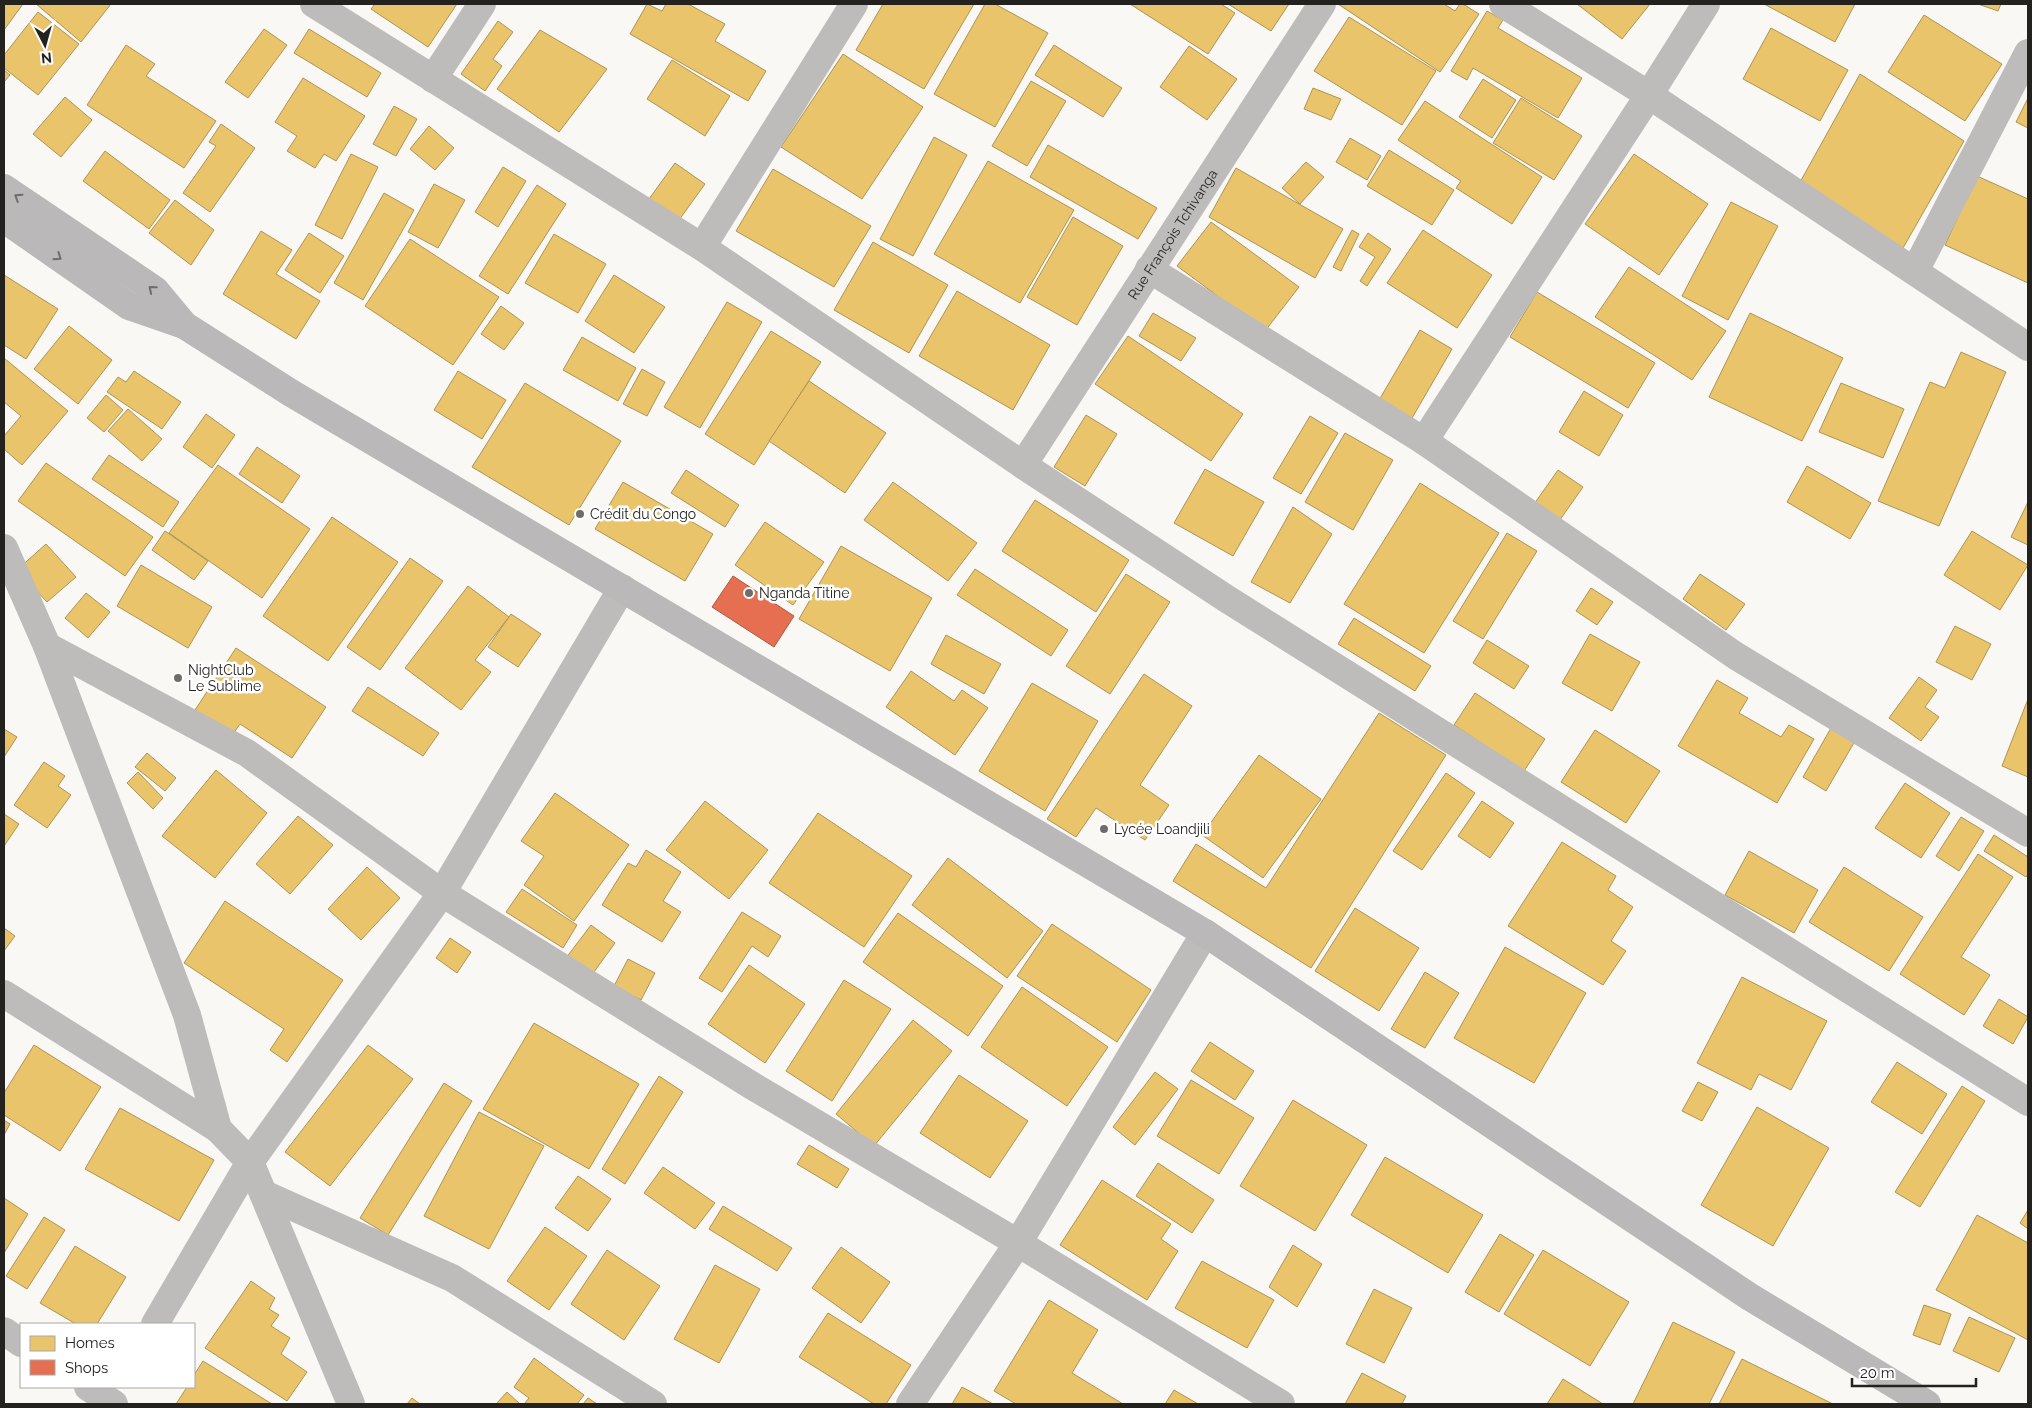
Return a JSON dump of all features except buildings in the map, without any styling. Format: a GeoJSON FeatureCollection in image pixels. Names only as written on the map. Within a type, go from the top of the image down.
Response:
{"type":"FeatureCollection","features":[{"type":"Feature","properties":{"kind":"highway"},"geometry":{"type":"LineString","coordinates":[[4,188],[155,290],[184,325]]}},
{"type":"Feature","properties":{"kind":"highway"},"geometry":{"type":"LineString","coordinates":[[4,219],[129,306],[184,325],[291,393],[1205,933],[1750,1297],[1927,1404]]}},
{"type":"Feature","properties":{"kind":"street"},"geometry":{"type":"LineString","coordinates":[[314,4],[702,247],[1023,465],[1235,605],[2028,1102]]}},
{"type":"Feature","properties":{"kind":"street"},"geometry":{"type":"LineString","coordinates":[[433,79],[482,4]]}},
{"type":"Feature","properties":{"kind":"street"},"geometry":{"type":"LineString","coordinates":[[702,247],[854,4]]}},
{"type":"Feature","properties":{"kind":"street","name":"Rue François Tchivanga"},"geometry":{"type":"LineString","coordinates":[[1023,465],[1322,4]]}},
{"type":"Feature","properties":{"kind":"street"},"geometry":{"type":"LineString","coordinates":[[1503,4],[1650,94],[2028,347]]}},
{"type":"Feature","properties":{"kind":"street"},"geometry":{"type":"LineString","coordinates":[[1424,441],[1650,94],[1706,4]]}},
{"type":"Feature","properties":{"kind":"street"},"geometry":{"type":"LineString","coordinates":[[1915,271],[2028,53]]}},
{"type":"Feature","properties":{"kind":"street"},"geometry":{"type":"LineString","coordinates":[[1149,269],[1424,441],[1736,656],[2028,833]]}},
{"type":"Feature","properties":{"kind":"street"},"geometry":{"type":"LineString","coordinates":[[4,548],[48,646],[187,1015],[218,1129]]}},
{"type":"Feature","properties":{"kind":"street"},"geometry":{"type":"LineString","coordinates":[[155,1323],[250,1162],[442,893],[622,588]]}},
{"type":"Feature","properties":{"kind":"street"},"geometry":{"type":"LineString","coordinates":[[48,646],[247,753],[442,893],[751,1085],[1018,1243],[1282,1404]]}},
{"type":"Feature","properties":{"kind":"street"},"geometry":{"type":"LineString","coordinates":[[910,1404],[1018,1243],[1205,933]]}},
{"type":"Feature","properties":{"kind":"street"},"geometry":{"type":"LineString","coordinates":[[4,994],[218,1129],[250,1162],[351,1404]]}},
{"type":"Feature","properties":{"kind":"street"},"geometry":{"type":"LineString","coordinates":[[264,1194],[452,1278],[654,1404]]}},
{"type":"Feature","properties":{"kind":"street"},"geometry":{"type":"LineString","coordinates":[[4,1331],[20,1342]]}},
{"type":"Feature","properties":{"kind":"place","name":"Crédit du Congo"},"geometry":{"type":"Point","coordinates":[580,514]}},
{"type":"Feature","properties":{"kind":"place","name":"Nganda Titine"},"geometry":{"type":"Point","coordinates":[749,593]}},
{"type":"Feature","properties":{"kind":"place","name":"NightClub Le Sublime"},"geometry":{"type":"Point","coordinates":[178,678]}},
{"type":"Feature","properties":{"kind":"place","name":"Lycée Loandjili"},"geometry":{"type":"Point","coordinates":[1104,829]}}]}
